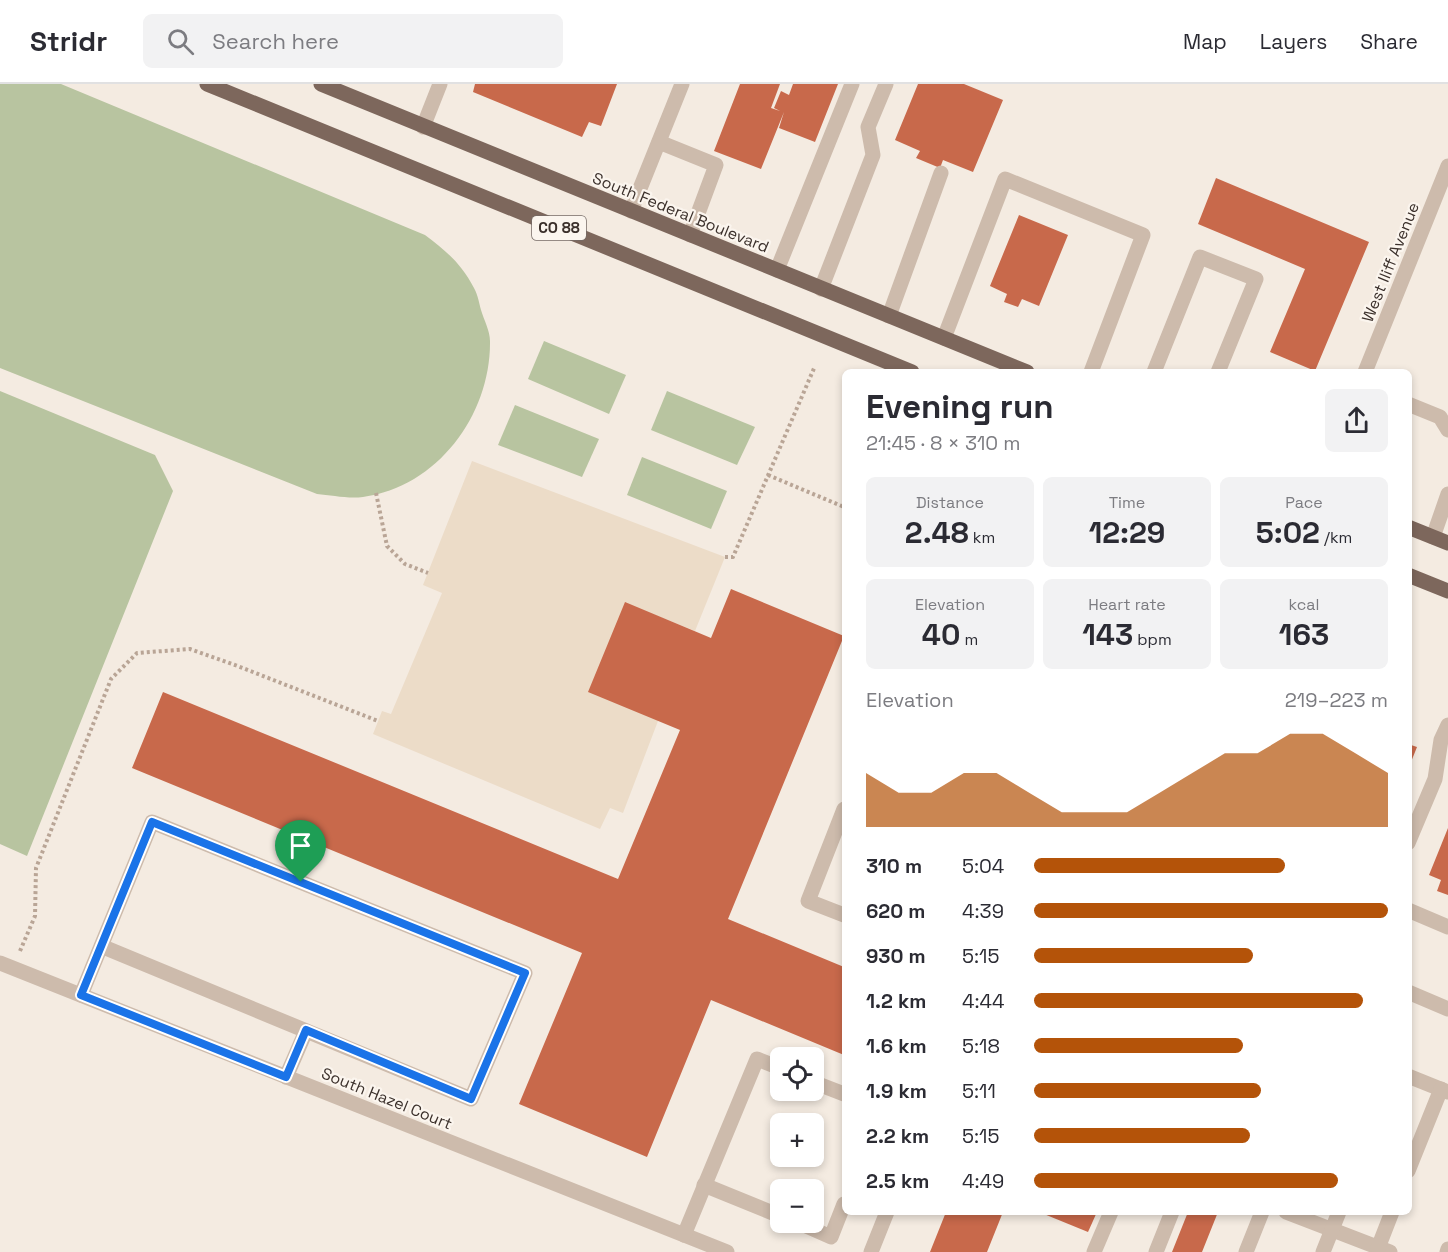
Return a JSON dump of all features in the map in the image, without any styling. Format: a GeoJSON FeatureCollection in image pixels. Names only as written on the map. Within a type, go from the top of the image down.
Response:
{"type":"FeatureCollection","features":[{"type":"Feature","properties":{"kind":"main road","name":"CO 88"},"geometry":{"type":"LineString","coordinates":[[207,84],[905,369]]}},
{"type":"Feature","properties":{"kind":"main road","name":"South Federal Boulevard"},"geometry":{"type":"LineString","coordinates":[[321,84],[1020,369]]}},
{"type":"Feature","properties":{"kind":"main road"},"geometry":{"type":"LineString","coordinates":[[1412,529],[1448,543]]}},
{"type":"Feature","properties":{"kind":"main road"},"geometry":{"type":"LineString","coordinates":[[1412,577],[1448,591]]}},
{"type":"Feature","properties":{"kind":"street"},"geometry":{"type":"LineString","coordinates":[[423,127],[440,84]]}},
{"type":"Feature","properties":{"kind":"street"},"geometry":{"type":"LineString","coordinates":[[631,211],[682,84]]}},
{"type":"Feature","properties":{"kind":"street"},"geometry":{"type":"LineString","coordinates":[[777,270],[852,84]]}},
{"type":"Feature","properties":{"kind":"street"},"geometry":{"type":"LineString","coordinates":[[821,289],[873,155],[868,127],[886,84]]}},
{"type":"Feature","properties":{"kind":"street"},"geometry":{"type":"LineString","coordinates":[[659,142],[716,165],[690,235]]}},
{"type":"Feature","properties":{"kind":"street","name":"West Iliff Avenue"},"geometry":{"type":"LineString","coordinates":[[1366,369],[1448,166]]}},
{"type":"Feature","properties":{"kind":"street"},"geometry":{"type":"LineString","coordinates":[[888,316],[941,173]]}},
{"type":"Feature","properties":{"kind":"street"},"geometry":{"type":"LineString","coordinates":[[944,338],[1005,179],[1143,235],[1092,369]]}},
{"type":"Feature","properties":{"kind":"street"},"geometry":{"type":"LineString","coordinates":[[1155,369],[1200,257],[1256,279],[1219,369]]}},
{"type":"Feature","properties":{"kind":"street"},"geometry":{"type":"LineString","coordinates":[[1412,406],[1440,417],[1448,430]]}},
{"type":"Feature","properties":{"kind":"street"},"geometry":{"type":"LineString","coordinates":[[1433,537],[1448,494]]}},
{"type":"Feature","properties":{"kind":"street"},"geometry":{"type":"LineString","coordinates":[[1412,834],[1435,779],[1442,740],[1448,724]]}},
{"type":"Feature","properties":{"kind":"street"},"geometry":{"type":"LineString","coordinates":[[842,814],[808,901],[842,914]]}},
{"type":"Feature","properties":{"kind":"street"},"geometry":{"type":"LineString","coordinates":[[81,995],[101,946],[152,822],[525,973],[471,1099],[101,946]]}},
{"type":"Feature","properties":{"kind":"street"},"geometry":{"type":"LineString","coordinates":[[1412,912],[1448,927]]}},
{"type":"Feature","properties":{"kind":"street","name":"South Hazel Court"},"geometry":{"type":"LineString","coordinates":[[6,965],[728,1252]]}},
{"type":"Feature","properties":{"kind":"street"},"geometry":{"type":"LineString","coordinates":[[1412,994],[1448,1009]]}},
{"type":"Feature","properties":{"kind":"street"},"geometry":{"type":"LineString","coordinates":[[286,1077],[306,1030]]}},
{"type":"Feature","properties":{"kind":"street"},"geometry":{"type":"LineString","coordinates":[[684,1235],[757,1059],[770,1064]]}},
{"type":"Feature","properties":{"kind":"street"},"geometry":{"type":"LineString","coordinates":[[1412,1078],[1445,1091],[1412,1162]]}},
{"type":"Feature","properties":{"kind":"street"},"geometry":{"type":"LineString","coordinates":[[824,1086],[842,1093]]}},
{"type":"Feature","properties":{"kind":"street"},"geometry":{"type":"LineString","coordinates":[[704,1185],[770,1212]]}},
{"type":"Feature","properties":{"kind":"street"},"geometry":{"type":"LineString","coordinates":[[822,1233],[831,1237],[842,1209]]}},
{"type":"Feature","properties":{"kind":"street"},"geometry":{"type":"LineString","coordinates":[[871,1252],[886,1215]]}},
{"type":"Feature","properties":{"kind":"street"},"geometry":{"type":"LineString","coordinates":[[1094,1252],[1110,1215]]}},
{"type":"Feature","properties":{"kind":"street"},"geometry":{"type":"LineString","coordinates":[[1156,1252],[1171,1215]]}},
{"type":"Feature","properties":{"kind":"street"},"geometry":{"type":"LineString","coordinates":[[1246,1252],[1261,1215]]}},
{"type":"Feature","properties":{"kind":"street"},"geometry":{"type":"LineString","coordinates":[[1294,1215],[1384,1250],[1391,1215]]}},
{"type":"Feature","properties":{"kind":"street"},"geometry":{"type":"LineString","coordinates":[[1323,1252],[1338,1215]]}},
{"type":"Feature","properties":{"kind":"path"},"geometry":{"type":"LineString","coordinates":[[725,557],[733,557],[815,366]]}},
{"type":"Feature","properties":{"kind":"path"},"geometry":{"type":"LineString","coordinates":[[768,475],[842,506]]}},
{"type":"Feature","properties":{"kind":"path"},"geometry":{"type":"LineString","coordinates":[[376,494],[387,546],[405,564],[428,573]]}},
{"type":"Feature","properties":{"kind":"path"},"geometry":{"type":"LineString","coordinates":[[6,965],[35,916],[36,868],[106,690],[111,679],[137,653],[190,649],[378,721]]}},
{"type":"Feature","properties":{"kind":"green space"},"geometry":{"type":"Polygon","coordinates":[[[0,84],[61,84],[425,235],[433,241],[452,258],[469,279],[476,293],[490,337],[488,368],[481,395],[470,420],[455,443],[415,479],[390,490],[363,497],[317,494],[0,368],[0,84]]]}},
{"type":"Feature","properties":{"kind":"green space"},"geometry":{"type":"Polygon","coordinates":[[[544,341],[626,375],[609,414],[528,379],[544,341]]]}},
{"type":"Feature","properties":{"kind":"green space"},"geometry":{"type":"Polygon","coordinates":[[[0,391],[155,455],[173,491],[27,856],[0,844],[0,391]]]}},
{"type":"Feature","properties":{"kind":"green space"},"geometry":{"type":"Polygon","coordinates":[[[667,391],[755,427],[737,465],[651,430],[667,391]]]}},
{"type":"Feature","properties":{"kind":"green space"},"geometry":{"type":"Polygon","coordinates":[[[515,405],[599,439],[582,477],[498,445],[515,405]]]}},
{"type":"Feature","properties":{"kind":"green space"},"geometry":{"type":"Polygon","coordinates":[[[642,457],[727,491],[711,529],[627,495],[642,457]]]}},
{"type":"Feature","properties":{"kind":"shaded area"},"geometry":{"type":"Polygon","coordinates":[[[472,461],[725,557],[695,631],[625,603],[658,721],[623,813],[610,808],[600,829],[373,734],[382,711],[391,714],[442,593],[423,585],[472,461]]]}},
{"type":"Feature","properties":{"kind":"building"},"geometry":{"type":"Polygon","coordinates":[[[475,84],[617,84],[601,126],[589,122],[582,137],[473,92],[475,84]]]}},
{"type":"Feature","properties":{"kind":"building"},"geometry":{"type":"Polygon","coordinates":[[[740,84],[780,84],[771,108],[780,111],[774,108],[781,91],[789,95],[793,84],[838,84],[815,142],[779,128],[784,112],[761,169],[714,151],[740,84]]]}},
{"type":"Feature","properties":{"kind":"building"},"geometry":{"type":"Polygon","coordinates":[[[918,84],[964,84],[1003,100],[973,172],[943,160],[940,168],[916,158],[920,151],[895,140],[918,84]]]}},
{"type":"Feature","properties":{"kind":"building"},"geometry":{"type":"Polygon","coordinates":[[[1216,178],[1369,242],[1316,369],[1310,369],[1270,352],[1305,269],[1198,224],[1216,178]]]}},
{"type":"Feature","properties":{"kind":"building"},"geometry":{"type":"Polygon","coordinates":[[[1019,215],[1068,235],[1039,306],[1022,299],[1018,307],[1004,302],[1007,294],[990,286],[1019,215]]]}},
{"type":"Feature","properties":{"kind":"building"},"geometry":{"type":"Polygon","coordinates":[[[731,589],[842,635],[842,641],[728,919],[842,966],[842,1054],[711,1000],[647,1157],[519,1104],[582,953],[132,768],[163,692],[618,879],[680,730],[588,692],[625,602],[711,638],[731,589]]]}},
{"type":"Feature","properties":{"kind":"building"},"geometry":{"type":"Polygon","coordinates":[[[1412,745],[1417,747],[1412,760],[1412,745]]]}},
{"type":"Feature","properties":{"kind":"building"},"geometry":{"type":"Polygon","coordinates":[[[1448,828],[1448,895],[1437,891],[1441,880],[1429,875],[1448,828]]]}},
{"type":"Feature","properties":{"kind":"building"},"geometry":{"type":"Polygon","coordinates":[[[945,1215],[1002,1215],[987,1252],[930,1252],[945,1215]]]}},
{"type":"Feature","properties":{"kind":"building"},"geometry":{"type":"Polygon","coordinates":[[[1046,1215],[1096,1215],[1088,1232],[1046,1215]]]}},
{"type":"Feature","properties":{"kind":"building"},"geometry":{"type":"Polygon","coordinates":[[[1187,1215],[1217,1215],[1202,1252],[1172,1252],[1187,1215]]]}},
{"type":"Feature","properties":{"kind":"route"},"geometry":{"type":"LineString","coordinates":[[152,822],[301,882],[525,973],[471,1099],[306,1030],[286,1077],[81,995],[152,822]]}}]}
